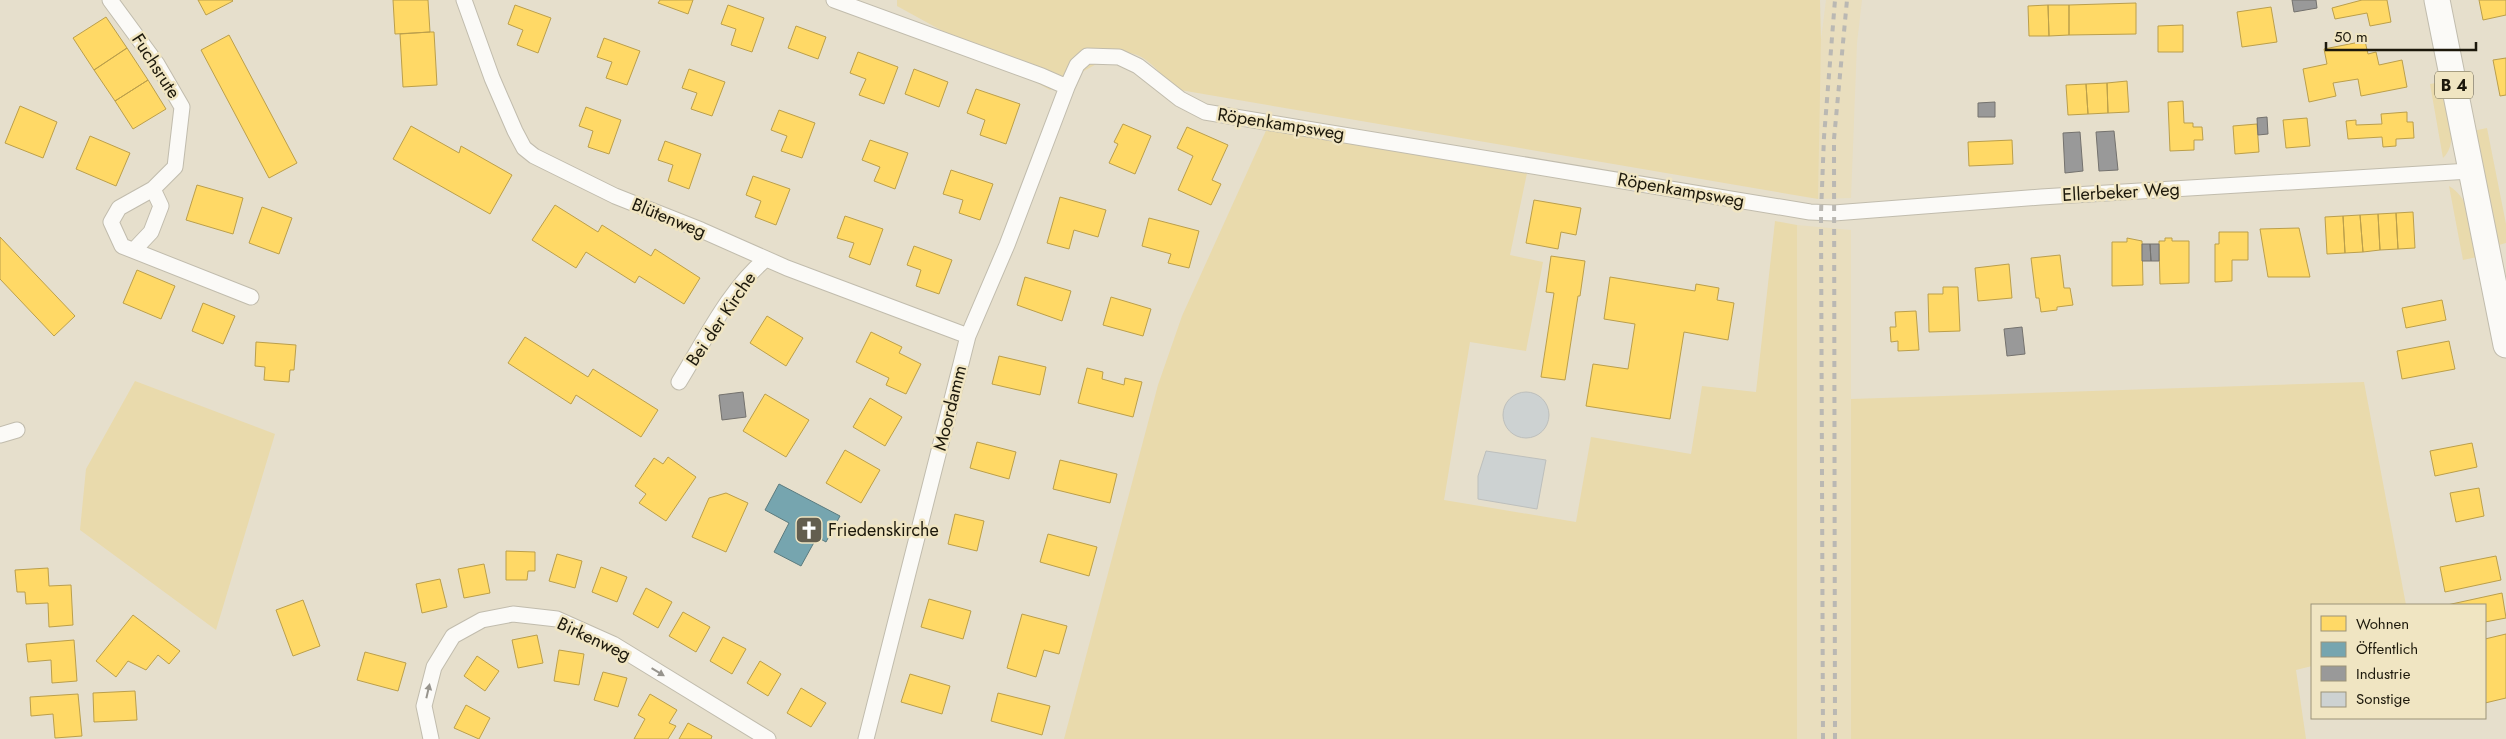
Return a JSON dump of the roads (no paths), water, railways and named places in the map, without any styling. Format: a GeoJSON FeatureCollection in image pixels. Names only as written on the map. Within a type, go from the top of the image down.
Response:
{"type":"FeatureCollection","features":[{"type":"Feature","properties":{"kind":"main road","name":"B 4"},"geometry":{"type":"LineString","coordinates":[[2437,0],[2506,345]]}},
{"type":"Feature","properties":{"kind":"street","name":"Fuchsrute"},"geometry":{"type":"LineString","coordinates":[[110,0],[157,64],[182,107],[175,167],[153,189],[119,208],[111,222],[122,246],[251,297]]}},
{"type":"Feature","properties":{"kind":"street","name":"Blütenweg"},"geometry":{"type":"LineString","coordinates":[[464,0],[492,78],[524,148],[559,170],[615,196],[701,230],[766,259],[968,336]]}},
{"type":"Feature","properties":{"kind":"street"},"geometry":{"type":"LineString","coordinates":[[834,0],[1067,87]]}},
{"type":"Feature","properties":{"kind":"street","name":"Röpenkampsweg"},"geometry":{"type":"LineString","coordinates":[[1067,87],[1077,65],[1088,56],[1119,57],[1138,66],[1180,99],[1205,112],[1774,206]]}},
{"type":"Feature","properties":{"kind":"street","name":"Moordamm"},"geometry":{"type":"LineString","coordinates":[[866,739],[968,336],[1007,245],[1067,87]]}},
{"type":"Feature","properties":{"kind":"street","name":"Ellerbeker Weg"},"geometry":{"type":"LineString","coordinates":[[1774,206],[1810,212],[1834,213],[2051,196],[2470,171]]}},
{"type":"Feature","properties":{"kind":"street"},"geometry":{"type":"LineString","coordinates":[[134,250],[151,232],[161,206],[153,189]]}},
{"type":"Feature","properties":{"kind":"street","name":"Bei der Kirche"},"geometry":{"type":"LineString","coordinates":[[679,382],[736,291],[752,270],[766,259]]}},
{"type":"Feature","properties":{"kind":"street"},"geometry":{"type":"LineString","coordinates":[[0,435],[17,430]]}},
{"type":"Feature","properties":{"kind":"street","name":"Birkenweg"},"geometry":{"type":"LineString","coordinates":[[431,739],[424,706],[434,667],[453,636],[482,620],[513,614],[557,619],[612,644],[768,739]]}},
{"type":"Feature","properties":{"kind":"railway"},"geometry":{"type":"LineString","coordinates":[[1823,739],[1821,213],[1824,137],[1835,0]]}},
{"type":"Feature","properties":{"kind":"railway"},"geometry":{"type":"LineString","coordinates":[[1835,739],[1834,139],[1847,0]]}},
{"type":"Feature","properties":{"kind":"place","name":"Friedenskirche"},"geometry":{"type":"Point","coordinates":[809,530]}}]}
